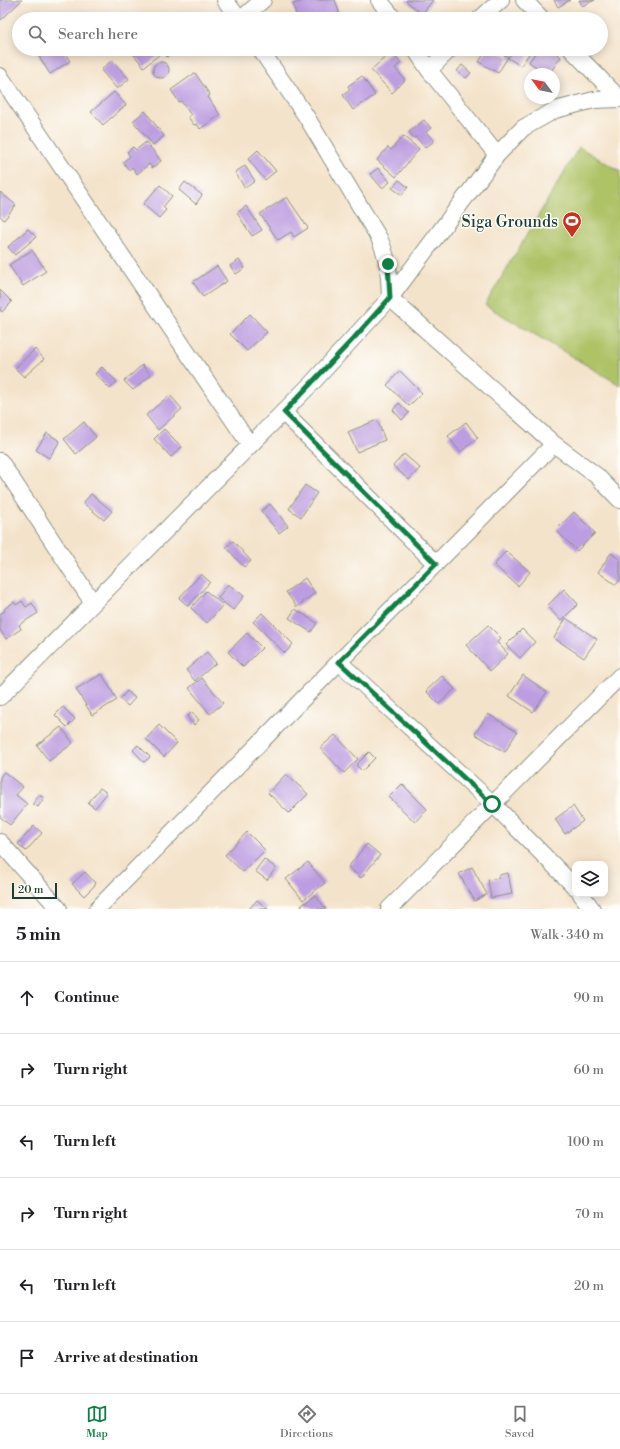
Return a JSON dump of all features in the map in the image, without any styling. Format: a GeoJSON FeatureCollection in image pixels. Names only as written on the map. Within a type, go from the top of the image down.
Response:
{"type":"FeatureCollection","features":[{"type":"Feature","properties":{"kind":"street"},"geometry":{"type":"LineString","coordinates":[[225,0],[234,12]]}},
{"type":"Feature","properties":{"kind":"street"},"geometry":{"type":"LineString","coordinates":[[249,12],[264,0]]}},
{"type":"Feature","properties":{"kind":"street"},"geometry":{"type":"LineString","coordinates":[[379,0],[388,12]]}},
{"type":"Feature","properties":{"kind":"street"},"geometry":{"type":"LineString","coordinates":[[488,12],[501,0]]}},
{"type":"Feature","properties":{"kind":"street"},"geometry":{"type":"LineString","coordinates":[[524,0],[535,12]]}},
{"type":"Feature","properties":{"kind":"street"},"geometry":{"type":"LineString","coordinates":[[265,56],[306,116],[379,238],[385,250],[388,264],[390,298],[554,444],[597,476],[620,500]]}},
{"type":"Feature","properties":{"kind":"street"},"geometry":{"type":"LineString","coordinates":[[420,56],[429,70],[497,155]]}},
{"type":"Feature","properties":{"kind":"street"},"geometry":{"type":"LineString","coordinates":[[429,70],[443,56]]}},
{"type":"Feature","properties":{"kind":"street"},"geometry":{"type":"LineString","coordinates":[[578,56],[620,99]]}},
{"type":"Feature","properties":{"kind":"street"},"geometry":{"type":"LineString","coordinates":[[0,76],[250,445]]}},
{"type":"Feature","properties":{"kind":"street"},"geometry":{"type":"LineString","coordinates":[[0,697],[284,412],[349,344],[390,298],[497,155],[523,128],[555,110],[594,100],[620,99]]}},
{"type":"Feature","properties":{"kind":"street"},"geometry":{"type":"LineString","coordinates":[[284,412],[436,564]]}},
{"type":"Feature","properties":{"kind":"street"},"geometry":{"type":"LineString","coordinates":[[97,909],[554,444]]}},
{"type":"Feature","properties":{"kind":"street"},"geometry":{"type":"LineString","coordinates":[[0,461],[93,603]]}},
{"type":"Feature","properties":{"kind":"street"},"geometry":{"type":"LineString","coordinates":[[339,662],[492,804],[572,884]]}},
{"type":"Feature","properties":{"kind":"street"},"geometry":{"type":"LineString","coordinates":[[389,909],[620,676]]}},
{"type":"Feature","properties":{"kind":"street"},"geometry":{"type":"LineString","coordinates":[[0,842],[59,909]]}},
{"type":"Feature","properties":{"kind":"street"},"geometry":{"type":"LineString","coordinates":[[583,897],[592,909]]}},
{"type":"Feature","properties":{"kind":"green space","name":"Siga Grounds"},"geometry":{"type":"Polygon","coordinates":[[[579,147],[620,171],[620,385],[485,305],[579,147]]]}},
{"type":"Feature","properties":{"kind":"building"},"geometry":{"type":"Polygon","coordinates":[[[0,0],[22,0],[1,20],[0,0]]]}},
{"type":"Feature","properties":{"kind":"building"},"geometry":{"type":"Polygon","coordinates":[[[307,0],[335,0],[339,12],[295,12],[293,4],[307,0]]]}},
{"type":"Feature","properties":{"kind":"building"},"geometry":{"type":"Polygon","coordinates":[[[433,0],[424,12],[420,12],[406,1],[433,0]]]}},
{"type":"Feature","properties":{"kind":"building"},"geometry":{"type":"Polygon","coordinates":[[[554,0],[570,0],[558,7],[554,0]]]}},
{"type":"Feature","properties":{"kind":"building"},"geometry":{"type":"Polygon","coordinates":[[[579,0],[595,0],[582,6],[579,0]]]}},
{"type":"Feature","properties":{"kind":"building"},"geometry":{"type":"Polygon","coordinates":[[[39,56],[67,56],[70,61],[50,74],[39,56]]]}},
{"type":"Feature","properties":{"kind":"building"},"geometry":{"type":"Polygon","coordinates":[[[135,56],[158,56],[144,67],[135,56]]]}},
{"type":"Feature","properties":{"kind":"building"},"geometry":{"type":"Polygon","coordinates":[[[387,56],[395,56],[401,63],[395,68],[405,80],[392,93],[371,70],[387,56]]]}},
{"type":"Feature","properties":{"kind":"building"},"geometry":{"type":"Polygon","coordinates":[[[483,56],[508,57],[498,73],[479,62],[483,56]]]}},
{"type":"Feature","properties":{"kind":"building"},"geometry":{"type":"Polygon","coordinates":[[[509,56],[527,56],[521,66],[508,58],[509,56]]]}},
{"type":"Feature","properties":{"kind":"building"},"geometry":{"type":"Polygon","coordinates":[[[533,56],[561,57],[553,68],[538,68],[529,62],[533,56]]]}},
{"type":"Feature","properties":{"kind":"building"},"geometry":{"type":"Polygon","coordinates":[[[112,60],[129,79],[117,89],[101,70],[112,60]]]}},
{"type":"Feature","properties":{"kind":"building"},"geometry":{"type":"Polygon","coordinates":[[[161,62],[167,64],[169,70],[167,76],[161,78],[155,76],[153,70],[155,64],[161,62]]]}},
{"type":"Feature","properties":{"kind":"building"},"geometry":{"type":"Polygon","coordinates":[[[462,65],[471,73],[466,78],[457,71],[462,65]]]}},
{"type":"Feature","properties":{"kind":"building"},"geometry":{"type":"Polygon","coordinates":[[[195,73],[210,95],[208,97],[220,115],[200,129],[197,124],[194,125],[188,117],[191,115],[181,101],[179,102],[171,90],[195,73]]]}},
{"type":"Feature","properties":{"kind":"building"},"geometry":{"type":"Polygon","coordinates":[[[362,76],[375,95],[353,110],[343,95],[350,90],[348,86],[362,76]]]}},
{"type":"Feature","properties":{"kind":"building"},"geometry":{"type":"Polygon","coordinates":[[[114,92],[126,105],[103,125],[91,112],[114,92]]]}},
{"type":"Feature","properties":{"kind":"building"},"geometry":{"type":"Polygon","coordinates":[[[145,111],[164,136],[153,145],[133,121],[145,111]]]}},
{"type":"Feature","properties":{"kind":"building"},"geometry":{"type":"Polygon","coordinates":[[[424,120],[431,128],[426,132],[434,141],[425,148],[416,137],[414,138],[409,132],[424,120]]]}},
{"type":"Feature","properties":{"kind":"building"},"geometry":{"type":"Polygon","coordinates":[[[403,136],[419,149],[396,177],[377,160],[388,147],[391,150],[403,136]]]}},
{"type":"Feature","properties":{"kind":"building"},"geometry":{"type":"Polygon","coordinates":[[[146,142],[161,161],[152,168],[149,164],[137,174],[132,167],[129,170],[123,162],[130,156],[127,152],[133,147],[136,150],[146,142]]]}},
{"type":"Feature","properties":{"kind":"building"},"geometry":{"type":"Polygon","coordinates":[[[258,150],[276,171],[265,180],[248,159],[258,150]]]}},
{"type":"Feature","properties":{"kind":"building"},"geometry":{"type":"Polygon","coordinates":[[[245,166],[255,181],[245,188],[235,172],[245,166]]]}},
{"type":"Feature","properties":{"kind":"building"},"geometry":{"type":"Polygon","coordinates":[[[378,168],[390,182],[382,188],[370,174],[378,168]]]}},
{"type":"Feature","properties":{"kind":"building"},"geometry":{"type":"Polygon","coordinates":[[[399,180],[408,187],[402,195],[392,188],[399,180]]]}},
{"type":"Feature","properties":{"kind":"building"},"geometry":{"type":"Polygon","coordinates":[[[185,182],[202,195],[196,204],[179,190],[185,182]]]}},
{"type":"Feature","properties":{"kind":"building"},"geometry":{"type":"Polygon","coordinates":[[[160,185],[172,196],[163,207],[166,210],[159,218],[143,204],[160,185]]]}},
{"type":"Feature","properties":{"kind":"building"},"geometry":{"type":"Polygon","coordinates":[[[0,192],[16,205],[4,220],[0,216],[0,192]]]}},
{"type":"Feature","properties":{"kind":"building"},"geometry":{"type":"Polygon","coordinates":[[[287,197],[308,228],[294,237],[291,232],[278,240],[260,214],[287,197]]]}},
{"type":"Feature","properties":{"kind":"building"},"geometry":{"type":"Polygon","coordinates":[[[246,206],[262,230],[252,236],[237,213],[246,206]]]}},
{"type":"Feature","properties":{"kind":"building"},"geometry":{"type":"Polygon","coordinates":[[[28,229],[36,237],[15,255],[8,247],[28,229]]]}},
{"type":"Feature","properties":{"kind":"building"},"geometry":{"type":"Polygon","coordinates":[[[32,250],[46,271],[23,286],[9,265],[32,250]]]}},
{"type":"Feature","properties":{"kind":"building"},"geometry":{"type":"Polygon","coordinates":[[[239,260],[245,268],[236,274],[230,266],[239,260]]]}},
{"type":"Feature","properties":{"kind":"building"},"geometry":{"type":"Polygon","coordinates":[[[217,266],[227,281],[203,297],[193,282],[217,266]]]}},
{"type":"Feature","properties":{"kind":"building"},"geometry":{"type":"Polygon","coordinates":[[[0,290],[12,302],[2,312],[0,310],[0,290]]]}},
{"type":"Feature","properties":{"kind":"building"},"geometry":{"type":"Polygon","coordinates":[[[250,314],[267,332],[247,351],[230,334],[250,314]]]}},
{"type":"Feature","properties":{"kind":"building"},"geometry":{"type":"Polygon","coordinates":[[[35,349],[44,359],[24,377],[15,368],[35,349]]]}},
{"type":"Feature","properties":{"kind":"building"},"geometry":{"type":"Polygon","coordinates":[[[142,365],[151,375],[133,390],[124,381],[142,365]]]}},
{"type":"Feature","properties":{"kind":"building"},"geometry":{"type":"Polygon","coordinates":[[[102,367],[117,382],[110,389],[95,374],[102,367]]]}},
{"type":"Feature","properties":{"kind":"building"},"geometry":{"type":"Polygon","coordinates":[[[400,371],[422,393],[409,406],[387,385],[400,371]]]}},
{"type":"Feature","properties":{"kind":"building"},"geometry":{"type":"Polygon","coordinates":[[[170,395],[182,409],[158,430],[146,415],[170,395]]]}},
{"type":"Feature","properties":{"kind":"building"},"geometry":{"type":"Polygon","coordinates":[[[399,403],[409,413],[402,420],[393,410],[399,403]]]}},
{"type":"Feature","properties":{"kind":"building"},"geometry":{"type":"Polygon","coordinates":[[[377,420],[385,440],[357,452],[348,432],[377,420]]]}},
{"type":"Feature","properties":{"kind":"building"},"geometry":{"type":"Polygon","coordinates":[[[84,422],[96,437],[76,454],[64,439],[84,422]]]}},
{"type":"Feature","properties":{"kind":"building"},"geometry":{"type":"Polygon","coordinates":[[[466,422],[478,438],[460,452],[448,436],[466,422]]]}},
{"type":"Feature","properties":{"kind":"building"},"geometry":{"type":"Polygon","coordinates":[[[164,429],[182,447],[171,457],[154,439],[164,429]]]}},
{"type":"Feature","properties":{"kind":"building"},"geometry":{"type":"Polygon","coordinates":[[[47,433],[60,441],[49,458],[36,450],[47,433]]]}},
{"type":"Feature","properties":{"kind":"building"},"geometry":{"type":"Polygon","coordinates":[[[404,454],[420,468],[409,480],[393,466],[404,454]]]}},
{"type":"Feature","properties":{"kind":"building"},"geometry":{"type":"Polygon","coordinates":[[[305,485],[317,493],[301,517],[289,509],[305,485]]]}},
{"type":"Feature","properties":{"kind":"building"},"geometry":{"type":"Polygon","coordinates":[[[91,494],[112,511],[104,520],[83,503],[91,494]]]}},
{"type":"Feature","properties":{"kind":"building"},"geometry":{"type":"Polygon","coordinates":[[[270,504],[288,526],[279,533],[261,511],[270,504]]]}},
{"type":"Feature","properties":{"kind":"building"},"geometry":{"type":"Polygon","coordinates":[[[574,512],[595,533],[577,551],[556,530],[574,512]]]}},
{"type":"Feature","properties":{"kind":"building"},"geometry":{"type":"Polygon","coordinates":[[[233,541],[251,561],[244,567],[226,547],[233,541]]]}},
{"type":"Feature","properties":{"kind":"building"},"geometry":{"type":"Polygon","coordinates":[[[506,551],[530,572],[518,586],[494,565],[506,551]]]}},
{"type":"Feature","properties":{"kind":"building"},"geometry":{"type":"Polygon","coordinates":[[[611,553],[620,560],[620,579],[616,585],[598,572],[611,553]]]}},
{"type":"Feature","properties":{"kind":"building"},"geometry":{"type":"Polygon","coordinates":[[[201,574],[210,582],[188,606],[179,598],[201,574]]]}},
{"type":"Feature","properties":{"kind":"building"},"geometry":{"type":"Polygon","coordinates":[[[305,578],[315,593],[297,607],[286,592],[305,578]]]}},
{"type":"Feature","properties":{"kind":"building"},"geometry":{"type":"Polygon","coordinates":[[[228,584],[244,596],[233,610],[218,598],[228,584]]]}},
{"type":"Feature","properties":{"kind":"building"},"geometry":{"type":"Polygon","coordinates":[[[564,589],[578,604],[561,621],[547,606],[564,589]]]}},
{"type":"Feature","properties":{"kind":"building"},"geometry":{"type":"Polygon","coordinates":[[[206,591],[223,605],[207,623],[191,608],[206,591]]]}},
{"type":"Feature","properties":{"kind":"building"},"geometry":{"type":"Polygon","coordinates":[[[22,601],[26,607],[32,603],[38,613],[19,625],[21,629],[6,639],[0,630],[0,614],[14,602],[16,605],[22,601]]]}},
{"type":"Feature","properties":{"kind":"building"},"geometry":{"type":"Polygon","coordinates":[[[295,609],[317,623],[311,632],[289,618],[295,609]]]}},
{"type":"Feature","properties":{"kind":"building"},"geometry":{"type":"Polygon","coordinates":[[[262,613],[293,644],[285,653],[253,622],[262,613]]]}},
{"type":"Feature","properties":{"kind":"building"},"geometry":{"type":"Polygon","coordinates":[[[566,618],[597,639],[584,658],[554,638],[566,618]]]}},
{"type":"Feature","properties":{"kind":"building"},"geometry":{"type":"Polygon","coordinates":[[[488,625],[501,638],[497,642],[508,654],[490,671],[466,645],[488,625]]]}},
{"type":"Feature","properties":{"kind":"building"},"geometry":{"type":"Polygon","coordinates":[[[522,629],[535,642],[520,658],[506,645],[522,629]]]}},
{"type":"Feature","properties":{"kind":"building"},"geometry":{"type":"Polygon","coordinates":[[[247,633],[262,648],[243,667],[228,652],[247,633]]]}},
{"type":"Feature","properties":{"kind":"building"},"geometry":{"type":"Polygon","coordinates":[[[207,652],[216,663],[195,681],[186,670],[207,652]]]}},
{"type":"Feature","properties":{"kind":"building"},"geometry":{"type":"Polygon","coordinates":[[[102,674],[117,700],[92,715],[76,689],[102,674]]]}},
{"type":"Feature","properties":{"kind":"building"},"geometry":{"type":"Polygon","coordinates":[[[523,675],[547,692],[533,712],[509,696],[523,675]]]}},
{"type":"Feature","properties":{"kind":"building"},"geometry":{"type":"Polygon","coordinates":[[[442,676],[455,689],[439,704],[426,691],[442,676]]]}},
{"type":"Feature","properties":{"kind":"building"},"geometry":{"type":"Polygon","coordinates":[[[202,678],[223,703],[210,714],[189,688],[202,678]]]}},
{"type":"Feature","properties":{"kind":"building"},"geometry":{"type":"Polygon","coordinates":[[[127,691],[135,698],[128,706],[120,699],[127,691]]]}},
{"type":"Feature","properties":{"kind":"building"},"geometry":{"type":"Polygon","coordinates":[[[63,707],[75,719],[67,727],[55,715],[63,707]]]}},
{"type":"Feature","properties":{"kind":"building"},"geometry":{"type":"Polygon","coordinates":[[[192,712],[199,720],[194,725],[187,717],[192,712]]]}},
{"type":"Feature","properties":{"kind":"building"},"geometry":{"type":"Polygon","coordinates":[[[488,714],[517,732],[505,752],[475,734],[488,714]]]}},
{"type":"Feature","properties":{"kind":"building"},"geometry":{"type":"Polygon","coordinates":[[[159,725],[177,743],[164,757],[146,739],[159,725]]]}},
{"type":"Feature","properties":{"kind":"building"},"geometry":{"type":"Polygon","coordinates":[[[61,727],[73,743],[49,761],[37,745],[61,727]]]}},
{"type":"Feature","properties":{"kind":"building"},"geometry":{"type":"Polygon","coordinates":[[[335,735],[358,759],[344,773],[320,748],[335,735]]]}},
{"type":"Feature","properties":{"kind":"building"},"geometry":{"type":"Polygon","coordinates":[[[138,745],[150,757],[144,762],[133,750],[138,745]]]}},
{"type":"Feature","properties":{"kind":"building"},"geometry":{"type":"Polygon","coordinates":[[[369,752],[375,758],[362,771],[356,765],[369,752]]]}},
{"type":"Feature","properties":{"kind":"building"},"geometry":{"type":"Polygon","coordinates":[[[4,772],[23,787],[16,795],[27,804],[10,825],[0,817],[0,777],[4,772]]]}},
{"type":"Feature","properties":{"kind":"building"},"geometry":{"type":"Polygon","coordinates":[[[286,774],[308,794],[289,813],[268,793],[286,774]]]}},
{"type":"Feature","properties":{"kind":"building"},"geometry":{"type":"Polygon","coordinates":[[[402,784],[427,809],[415,822],[389,797],[402,784]]]}},
{"type":"Feature","properties":{"kind":"building"},"geometry":{"type":"Polygon","coordinates":[[[100,788],[107,793],[95,808],[88,803],[100,788]]]}},
{"type":"Feature","properties":{"kind":"building"},"geometry":{"type":"Polygon","coordinates":[[[39,795],[44,798],[38,807],[33,804],[39,795]]]}},
{"type":"Feature","properties":{"kind":"building"},"geometry":{"type":"Polygon","coordinates":[[[573,806],[583,821],[565,834],[555,819],[573,806]]]}},
{"type":"Feature","properties":{"kind":"building"},"geometry":{"type":"Polygon","coordinates":[[[34,826],[42,833],[26,851],[18,844],[34,826]]]}},
{"type":"Feature","properties":{"kind":"building"},"geometry":{"type":"Polygon","coordinates":[[[247,832],[265,850],[243,872],[225,855],[247,832]]]}},
{"type":"Feature","properties":{"kind":"building"},"geometry":{"type":"Polygon","coordinates":[[[367,844],[380,855],[361,878],[348,867],[367,844]]]}},
{"type":"Feature","properties":{"kind":"building"},"geometry":{"type":"Polygon","coordinates":[[[264,859],[276,868],[267,880],[255,871],[264,859]]]}},
{"type":"Feature","properties":{"kind":"building"},"geometry":{"type":"Polygon","coordinates":[[[308,862],[325,883],[303,900],[286,879],[308,862]]]}},
{"type":"Feature","properties":{"kind":"building"},"geometry":{"type":"Polygon","coordinates":[[[472,867],[487,894],[475,901],[459,874],[472,867]]]}},
{"type":"Feature","properties":{"kind":"building"},"geometry":{"type":"Polygon","coordinates":[[[85,872],[96,884],[84,896],[72,884],[85,872]]]}},
{"type":"Feature","properties":{"kind":"building"},"geometry":{"type":"Polygon","coordinates":[[[508,873],[512,894],[491,898],[488,880],[499,878],[499,875],[508,873]]]}},
{"type":"Feature","properties":{"kind":"building"},"geometry":{"type":"Polygon","coordinates":[[[315,895],[326,909],[303,909],[301,906],[315,895]]]}},
{"type":"Feature","properties":{"kind":"building"},"geometry":{"type":"Polygon","coordinates":[[[257,900],[268,909],[249,909],[257,900]]]}},
{"type":"Feature","properties":{"kind":"place","name":"Siga Grounds"},"geometry":{"type":"Point","coordinates":[572,238]}},
{"type":"Feature","properties":{"kind":"route"},"geometry":{"type":"LineString","coordinates":[[388,264],[390,298],[284,412],[436,564],[339,662],[492,804]]}}]}
